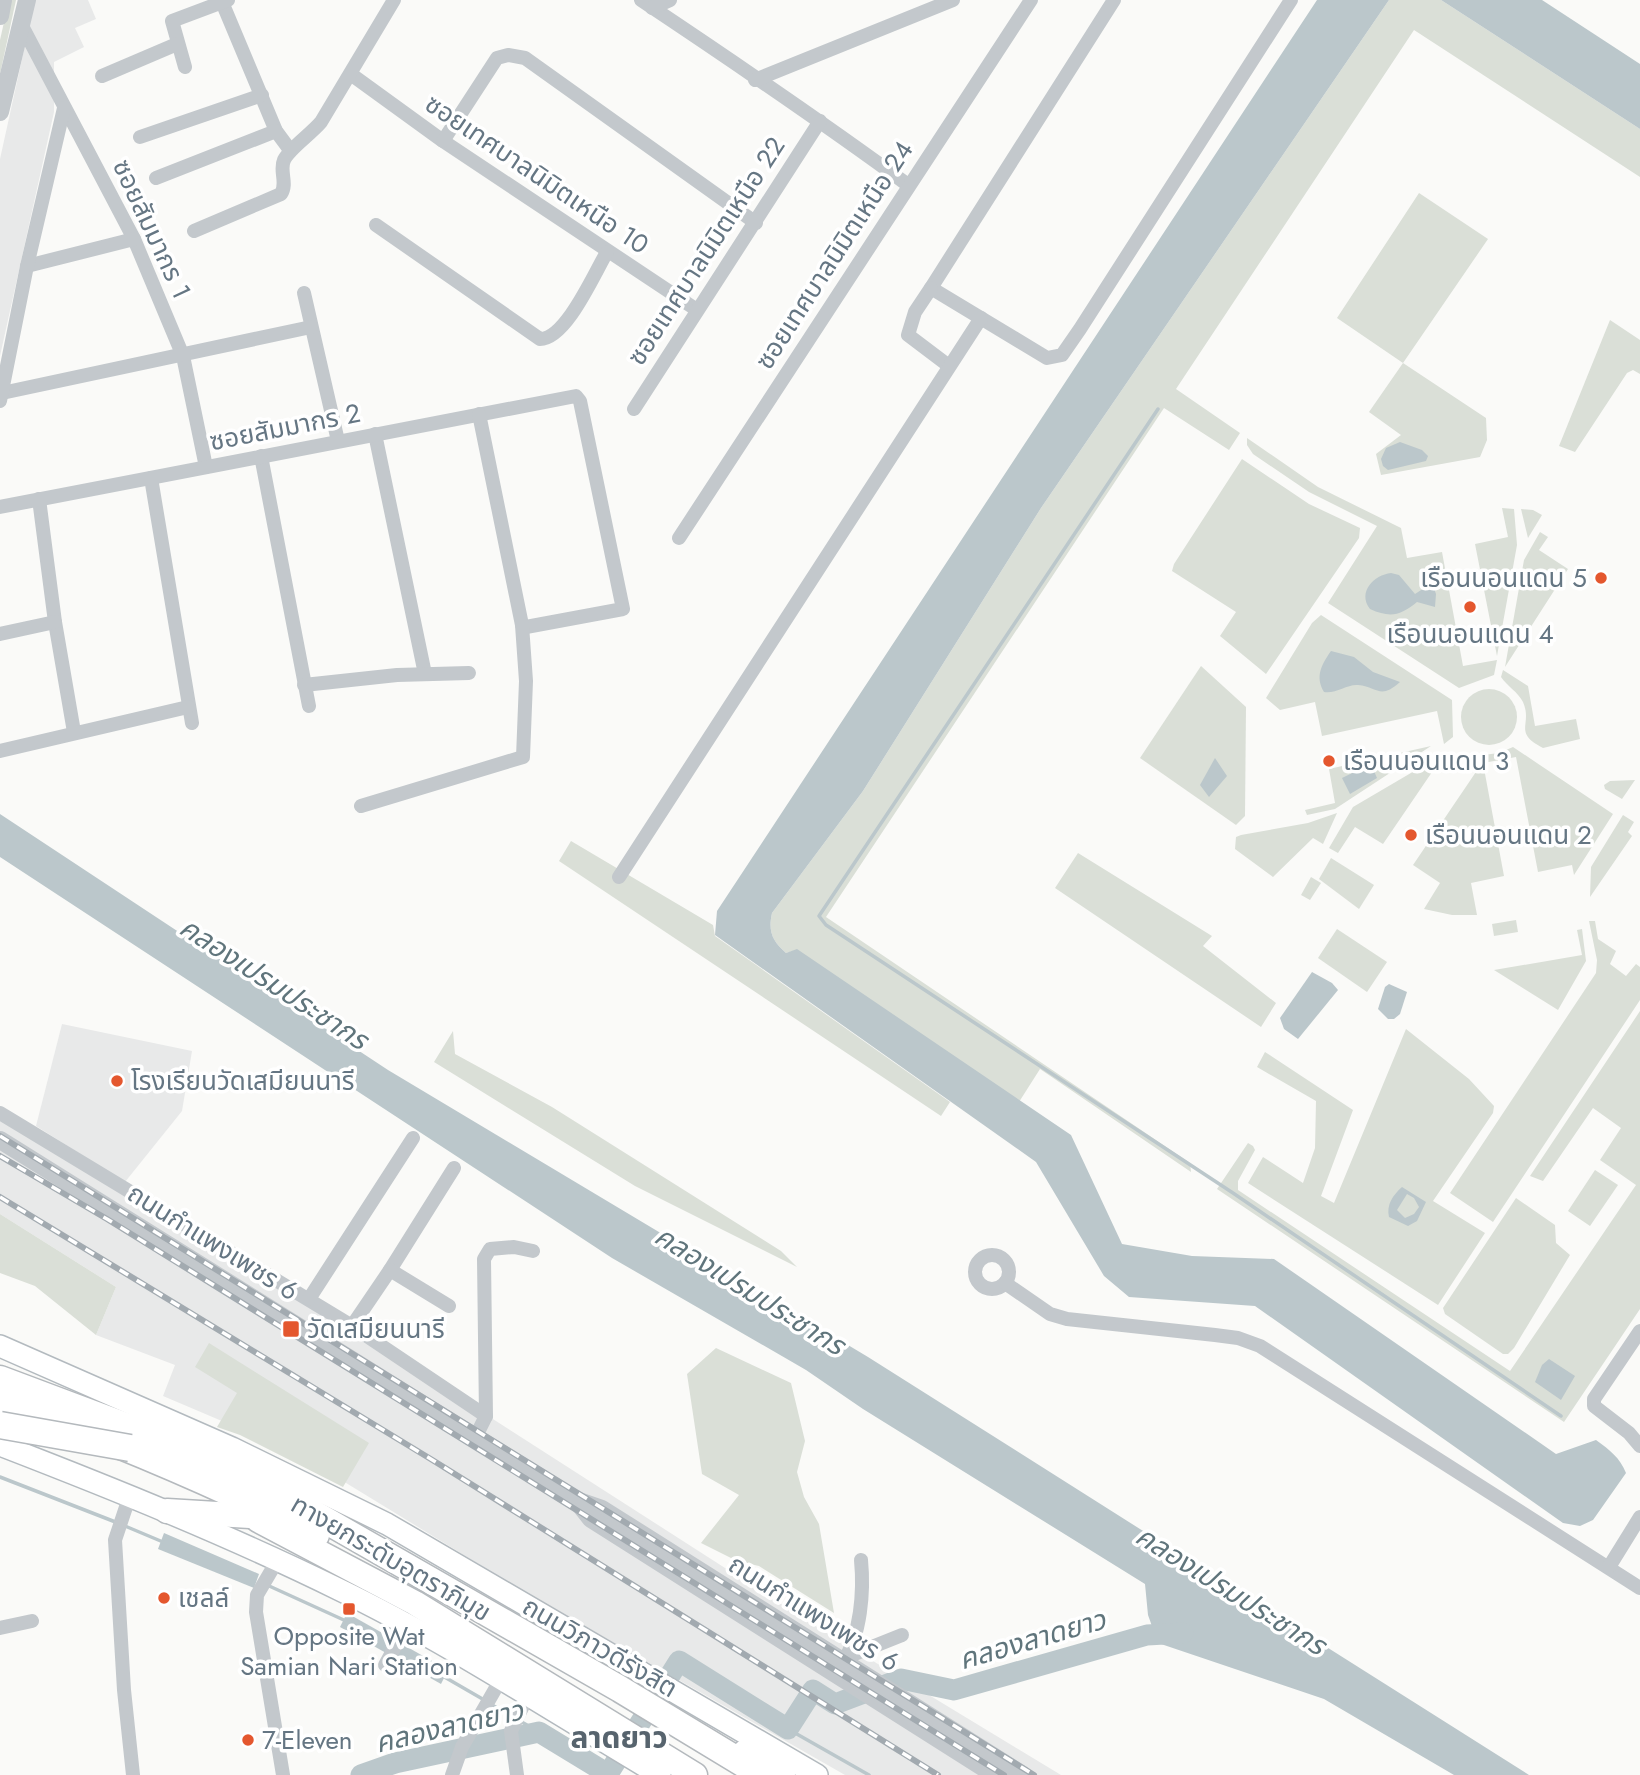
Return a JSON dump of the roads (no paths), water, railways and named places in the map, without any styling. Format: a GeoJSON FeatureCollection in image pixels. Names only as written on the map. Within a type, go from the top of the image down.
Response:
{"type":"FeatureCollection","features":[{"type":"Feature","properties":{"kind":"highway","name":"ถนนวิภาวดีรังสิต"},"geometry":{"type":"LineString","coordinates":[[0,1373],[136,1425],[271,1483],[662,1692],[783,1775]]}},
{"type":"Feature","properties":{"kind":"highway","name":"ทางยกระดับอุตราภิมุข"},"geometry":{"type":"LineString","coordinates":[[0,1379],[136,1430],[271,1489],[620,1689],[762,1775]]}},
{"type":"Feature","properties":{"kind":"highway","name":"ทางยกระดับอุตราภิมุข"},"geometry":{"type":"LineString","coordinates":[[0,1399],[130,1448],[261,1506],[422,1590],[609,1699],[731,1775]]}},
{"type":"Feature","properties":{"kind":"highway"},"geometry":{"type":"LineString","coordinates":[[0,1414],[125,1460],[250,1516],[415,1603],[629,1744],[695,1775]]}},
{"type":"Feature","properties":{"kind":"highway"},"geometry":{"type":"LineString","coordinates":[[0,1425],[130,1448]]}},
{"type":"Feature","properties":{"kind":"highway"},"geometry":{"type":"LineString","coordinates":[[167,1511],[250,1516]]}},
{"type":"Feature","properties":{"kind":"main road","name":"ถนนวิภาวดีรังสิต"},"geometry":{"type":"LineString","coordinates":[[0,1346],[179,1424],[343,1502],[662,1692],[817,1775]]}},
{"type":"Feature","properties":{"kind":"main road"},"geometry":{"type":"LineString","coordinates":[[0,1445],[127,1504],[167,1511],[272,1568],[404,1630],[524,1703],[629,1744],[660,1775]]}},
{"type":"Feature","properties":{"kind":"street"},"geometry":{"type":"LineString","coordinates":[[0,16],[3,0]]}},
{"type":"Feature","properties":{"kind":"street"},"geometry":{"type":"LineString","coordinates":[[0,112],[27,0]]}},
{"type":"Feature","properties":{"kind":"street"},"geometry":{"type":"LineString","coordinates":[[194,231],[281,194],[284,188],[283,162],[290,150],[307,140],[352,75],[394,0]]}},
{"type":"Feature","properties":{"kind":"street"},"geometry":{"type":"LineString","coordinates":[[647,4],[670,0]]}},
{"type":"Feature","properties":{"kind":"street"},"geometry":{"type":"LineString","coordinates":[[755,80],[953,0]]}},
{"type":"Feature","properties":{"kind":"street","name":"ซอยเทศบาลนิมิตเหนือ 24"},"geometry":{"type":"LineString","coordinates":[[679,538],[1031,0]]}},
{"type":"Feature","properties":{"kind":"street"},"geometry":{"type":"LineString","coordinates":[[949,366],[908,335],[915,312],[1114,0]]}},
{"type":"Feature","properties":{"kind":"street"},"geometry":{"type":"LineString","coordinates":[[931,288],[1047,358],[1062,355],[1291,0]]}},
{"type":"Feature","properties":{"kind":"street"},"geometry":{"type":"LineString","coordinates":[[185,67],[172,21],[225,1],[276,131],[290,150]]}},
{"type":"Feature","properties":{"kind":"street"},"geometry":{"type":"LineString","coordinates":[[647,4],[755,80],[820,121],[908,185]]}},
{"type":"Feature","properties":{"kind":"street","name":"ซอยสัมมากร 1"},"geometry":{"type":"LineString","coordinates":[[21,24],[134,239],[183,356],[206,467]]}},
{"type":"Feature","properties":{"kind":"street"},"geometry":{"type":"LineString","coordinates":[[103,76],[177,44]]}},
{"type":"Feature","properties":{"kind":"street"},"geometry":{"type":"LineString","coordinates":[[443,141],[497,58],[516,55],[525,58],[756,223]]}},
{"type":"Feature","properties":{"kind":"street","name":"ซอยเทศบาลนิมิตเหนือ 10"},"geometry":{"type":"LineString","coordinates":[[352,75],[443,141],[697,310]]}},
{"type":"Feature","properties":{"kind":"street"},"geometry":{"type":"LineString","coordinates":[[140,137],[262,95]]}},
{"type":"Feature","properties":{"kind":"street"},"geometry":{"type":"LineString","coordinates":[[64,108],[27,266],[1,397],[311,327]]}},
{"type":"Feature","properties":{"kind":"street","name":"ซอยเทศบาลนิมิตเหนือ 22"},"geometry":{"type":"LineString","coordinates":[[634,409],[820,121]]}},
{"type":"Feature","properties":{"kind":"street"},"geometry":{"type":"LineString","coordinates":[[156,178],[276,131]]}},
{"type":"Feature","properties":{"kind":"street"},"geometry":{"type":"LineString","coordinates":[[376,225],[540,339],[554,336],[566,322],[607,252]]}},
{"type":"Feature","properties":{"kind":"street"},"geometry":{"type":"LineString","coordinates":[[27,266],[134,239]]}},
{"type":"Feature","properties":{"kind":"street"},"geometry":{"type":"LineString","coordinates":[[304,293],[338,441]]}},
{"type":"Feature","properties":{"kind":"street"},"geometry":{"type":"LineString","coordinates":[[619,877],[981,318]]}},
{"type":"Feature","properties":{"kind":"street","name":"ซอยสัมมากร 2"},"geometry":{"type":"LineString","coordinates":[[0,507],[572,396],[579,398],[623,609],[526,627],[522,625]]}},
{"type":"Feature","properties":{"kind":"street"},"geometry":{"type":"LineString","coordinates":[[361,806],[523,757],[526,681],[522,625],[479,414]]}},
{"type":"Feature","properties":{"kind":"street"},"geometry":{"type":"LineString","coordinates":[[375,434],[425,674]]}},
{"type":"Feature","properties":{"kind":"street"},"geometry":{"type":"LineString","coordinates":[[261,456],[309,706]]}},
{"type":"Feature","properties":{"kind":"street"},"geometry":{"type":"LineString","coordinates":[[151,478],[192,723]]}},
{"type":"Feature","properties":{"kind":"street"},"geometry":{"type":"LineString","coordinates":[[39,499],[55,622],[74,732]]}},
{"type":"Feature","properties":{"kind":"street"},"geometry":{"type":"LineString","coordinates":[[0,634],[55,622]]}},
{"type":"Feature","properties":{"kind":"street"},"geometry":{"type":"LineString","coordinates":[[304,685],[425,674],[468,673]]}},
{"type":"Feature","properties":{"kind":"street"},"geometry":{"type":"LineString","coordinates":[[0,751],[188,707]]}},
{"type":"Feature","properties":{"kind":"street"},"geometry":{"type":"LineString","coordinates":[[0,1113],[309,1299],[486,1416]]}},
{"type":"Feature","properties":{"kind":"street"},"geometry":{"type":"LineString","coordinates":[[309,1299],[413,1138]]}},
{"type":"Feature","properties":{"kind":"street","name":"ถนนกำแพงเพชร 6"},"geometry":{"type":"LineString","coordinates":[[0,1140],[475,1438],[576,1500],[601,1509],[845,1660],[862,1682]]}},
{"type":"Feature","properties":{"kind":"street"},"geometry":{"type":"LineString","coordinates":[[352,1326],[454,1168]]}},
{"type":"Feature","properties":{"kind":"street"},"geometry":{"type":"LineString","coordinates":[[475,1438],[486,1416],[484,1259],[490,1249],[499,1247],[533,1251]]}},
{"type":"Feature","properties":{"kind":"street"},"geometry":{"type":"LineString","coordinates":[[390,1270],[449,1306]]}},
{"type":"Feature","properties":{"kind":"street"},"geometry":{"type":"LineString","coordinates":[[1005,1283],[1049,1314],[1067,1319],[1238,1338],[1260,1346],[1640,1588]]}},
{"type":"Feature","properties":{"kind":"street"},"geometry":{"type":"LineString","coordinates":[[1640,1331],[1594,1399],[1594,1406],[1629,1433],[1640,1446]]}},
{"type":"Feature","properties":{"kind":"street","name":"ถนนกำแพงเพชร 6"},"geometry":{"type":"LineString","coordinates":[[576,1500],[591,1519],[862,1682],[995,1775]]}},
{"type":"Feature","properties":{"kind":"street"},"geometry":{"type":"LineString","coordinates":[[127,1504],[116,1532],[124,1690],[133,1775]]}},
{"type":"Feature","properties":{"kind":"street"},"geometry":{"type":"LineString","coordinates":[[1609,1567],[1640,1517]]}},
{"type":"Feature","properties":{"kind":"street"},"geometry":{"type":"LineString","coordinates":[[845,1660],[862,1595],[861,1560]]}},
{"type":"Feature","properties":{"kind":"street"},"geometry":{"type":"LineString","coordinates":[[272,1568],[258,1593],[258,1623],[283,1775]]}},
{"type":"Feature","properties":{"kind":"street"},"geometry":{"type":"LineString","coordinates":[[0,1628],[32,1621]]}},
{"type":"Feature","properties":{"kind":"street"},"geometry":{"type":"LineString","coordinates":[[386,1663],[404,1630]]}},
{"type":"Feature","properties":{"kind":"street"},"geometry":{"type":"LineString","coordinates":[[845,1660],[902,1635]]}},
{"type":"Feature","properties":{"kind":"street"},"geometry":{"type":"LineString","coordinates":[[452,1775],[460,1752],[496,1688]]}},
{"type":"Feature","properties":{"kind":"street"},"geometry":{"type":"LineString","coordinates":[[517,1775],[511,1731],[524,1703]]}},
{"type":"Feature","properties":{"kind":"street","name":"ถนนกำแพงเพชร 6"},"geometry":{"type":"LineString","coordinates":[[893,1703],[1023,1775]]}},
{"type":"Feature","properties":{"kind":"water"},"geometry":{"type":"Polygon","coordinates":[[[1317,0],[1389,0],[1041,508],[863,791],[772,913],[771,930],[774,940],[786,953],[797,949],[1071,1135],[1122,1244],[1192,1256],[1274,1259],[1556,1454],[1596,1440],[1618,1459],[1626,1473],[1593,1520],[1580,1526],[1563,1523],[1255,1306],[1129,1297],[1104,1276],[1036,1162],[715,935],[717,911],[1317,0]]]}},
{"type":"Feature","properties":{"kind":"water"},"geometry":{"type":"Polygon","coordinates":[[[1441,0],[1542,0],[1640,64],[1640,129],[1441,0]]]}},
{"type":"Feature","properties":{"kind":"water"},"geometry":{"type":"Polygon","coordinates":[[[1400,442],[1422,450],[1428,456],[1426,461],[1388,470],[1381,459],[1386,448],[1400,442]]]}},
{"type":"Feature","properties":{"kind":"water"},"geometry":{"type":"Polygon","coordinates":[[[1391,573],[1399,575],[1415,594],[1432,583],[1436,594],[1435,607],[1417,602],[1395,614],[1383,614],[1370,609],[1365,596],[1369,585],[1379,577],[1391,573]]]}},
{"type":"Feature","properties":{"kind":"water"},"geometry":{"type":"Polygon","coordinates":[[[1331,651],[1354,657],[1373,672],[1400,682],[1383,691],[1358,685],[1324,692],[1320,671],[1331,651]]]}},
{"type":"Feature","properties":{"kind":"water"},"geometry":{"type":"Polygon","coordinates":[[[1215,758],[1227,776],[1209,797],[1200,785],[1215,758]]]}},
{"type":"Feature","properties":{"kind":"water"},"geometry":{"type":"Polygon","coordinates":[[[1371,764],[1377,778],[1350,794],[1342,778],[1371,764]]]}},
{"type":"Feature","properties":{"kind":"water","name":"คลองเปรมประชากร"},"geometry":{"type":"Polygon","coordinates":[[[0,814],[388,1070],[868,1357],[1529,1775],[1454,1775],[1324,1699],[1158,1643],[1148,1615],[1145,1584],[863,1409],[806,1370],[612,1258],[0,857],[0,814]]]}},
{"type":"Feature","properties":{"kind":"water"},"geometry":{"type":"Polygon","coordinates":[[[1312,972],[1332,983],[1338,990],[1298,1039],[1284,1029],[1280,1018],[1312,972]]]}},
{"type":"Feature","properties":{"kind":"water"},"geometry":{"type":"Polygon","coordinates":[[[1389,984],[1407,992],[1400,1014],[1394,1019],[1388,1019],[1378,1009],[1385,987],[1389,984]]]}},
{"type":"Feature","properties":{"kind":"water"},"geometry":{"type":"Polygon","coordinates":[[[1402,1187],[1426,1202],[1417,1221],[1408,1226],[1389,1217],[1388,1213],[1389,1204],[1402,1187]],[[1407,1194],[1397,1210],[1405,1218],[1414,1214],[1419,1207],[1414,1198],[1407,1194]]]}},
{"type":"Feature","properties":{"kind":"water"},"geometry":{"type":"Polygon","coordinates":[[[1549,1359],[1575,1376],[1561,1400],[1535,1382],[1542,1365],[1549,1359]]]}},
{"type":"Feature","properties":{"kind":"water"},"geometry":{"type":"Polygon","coordinates":[[[164,1533],[259,1574],[254,1588],[158,1549],[164,1533]]]}},
{"type":"Feature","properties":{"kind":"water"},"geometry":{"type":"Polygon","coordinates":[[[347,1613],[448,1670],[441,1684],[340,1627],[347,1613]]]}},
{"type":"Feature","properties":{"kind":"waterway"},"geometry":{"type":"LineString","coordinates":[[1158,409],[819,916],[826,925],[1233,1193],[1561,1416]]}},
{"type":"Feature","properties":{"kind":"waterway"},"geometry":{"type":"LineString","coordinates":[[0,1477],[118,1523]]}},
{"type":"Feature","properties":{"kind":"waterway"},"geometry":{"type":"LineString","coordinates":[[125,1526],[163,1542]]}},
{"type":"Feature","properties":{"kind":"waterway"},"geometry":{"type":"LineString","coordinates":[[267,1585],[346,1621]]}},
{"type":"Feature","properties":{"kind":"waterway","name":"คลองลาดยาว"},"geometry":{"type":"LineString","coordinates":[[361,1775],[395,1763],[539,1732],[608,1774],[679,1661],[788,1729],[813,1690],[835,1704],[901,1679],[954,1690],[1147,1635],[1183,1633]]}},
{"type":"Feature","properties":{"kind":"waterway"},"geometry":{"type":"LineString","coordinates":[[441,1675],[486,1701]]}},
{"type":"Feature","properties":{"kind":"waterway"},"geometry":{"type":"LineString","coordinates":[[492,1705],[513,1717]]}},
{"type":"Feature","properties":{"kind":"waterway"},"geometry":{"type":"LineString","coordinates":[[520,1721],[539,1732]]}},
{"type":"Feature","properties":{"kind":"waterway"},"geometry":{"type":"LineString","coordinates":[[788,1729],[869,1775]]}},
{"type":"Feature","properties":{"kind":"railway"},"geometry":{"type":"LineString","coordinates":[[0,1136],[1034,1775]]}},
{"type":"Feature","properties":{"kind":"railway"},"geometry":{"type":"LineString","coordinates":[[0,1156],[107,1219],[1004,1775]]}},
{"type":"Feature","properties":{"kind":"railway"},"geometry":{"type":"LineString","coordinates":[[0,1197],[434,1461],[938,1775]]}},
{"type":"Feature","properties":{"kind":"place","name":"เรือนนอนแดน 5"},"geometry":{"type":"Point","coordinates":[1601,578]}},
{"type":"Feature","properties":{"kind":"place","name":"เรือนนอนแดน 4"},"geometry":{"type":"Point","coordinates":[1470,607]}},
{"type":"Feature","properties":{"kind":"place","name":"เรือนนอนแดน 3"},"geometry":{"type":"Point","coordinates":[1329,761]}},
{"type":"Feature","properties":{"kind":"place","name":"เรือนนอนแดน 2"},"geometry":{"type":"Point","coordinates":[1411,835]}},
{"type":"Feature","properties":{"kind":"place","name":"โรงเรียนวัดเสมียนนารี"},"geometry":{"type":"Point","coordinates":[117,1081]}},
{"type":"Feature","properties":{"kind":"place","name":"วัดเสมียนนารี"},"geometry":{"type":"Point","coordinates":[291,1329]}},
{"type":"Feature","properties":{"kind":"place","name":"เชลล์"},"geometry":{"type":"Point","coordinates":[164,1598]}},
{"type":"Feature","properties":{"kind":"place","name":"Opposite Wat Samian Nari Station"},"geometry":{"type":"Point","coordinates":[349,1609]}},
{"type":"Feature","properties":{"kind":"place","name":"7-Eleven"},"geometry":{"type":"Point","coordinates":[248,1740]}},
{"type":"Feature","properties":{"kind":"district","name":"ลาดยาว"},"geometry":{"type":"Point","coordinates":[619,1738]}}]}
